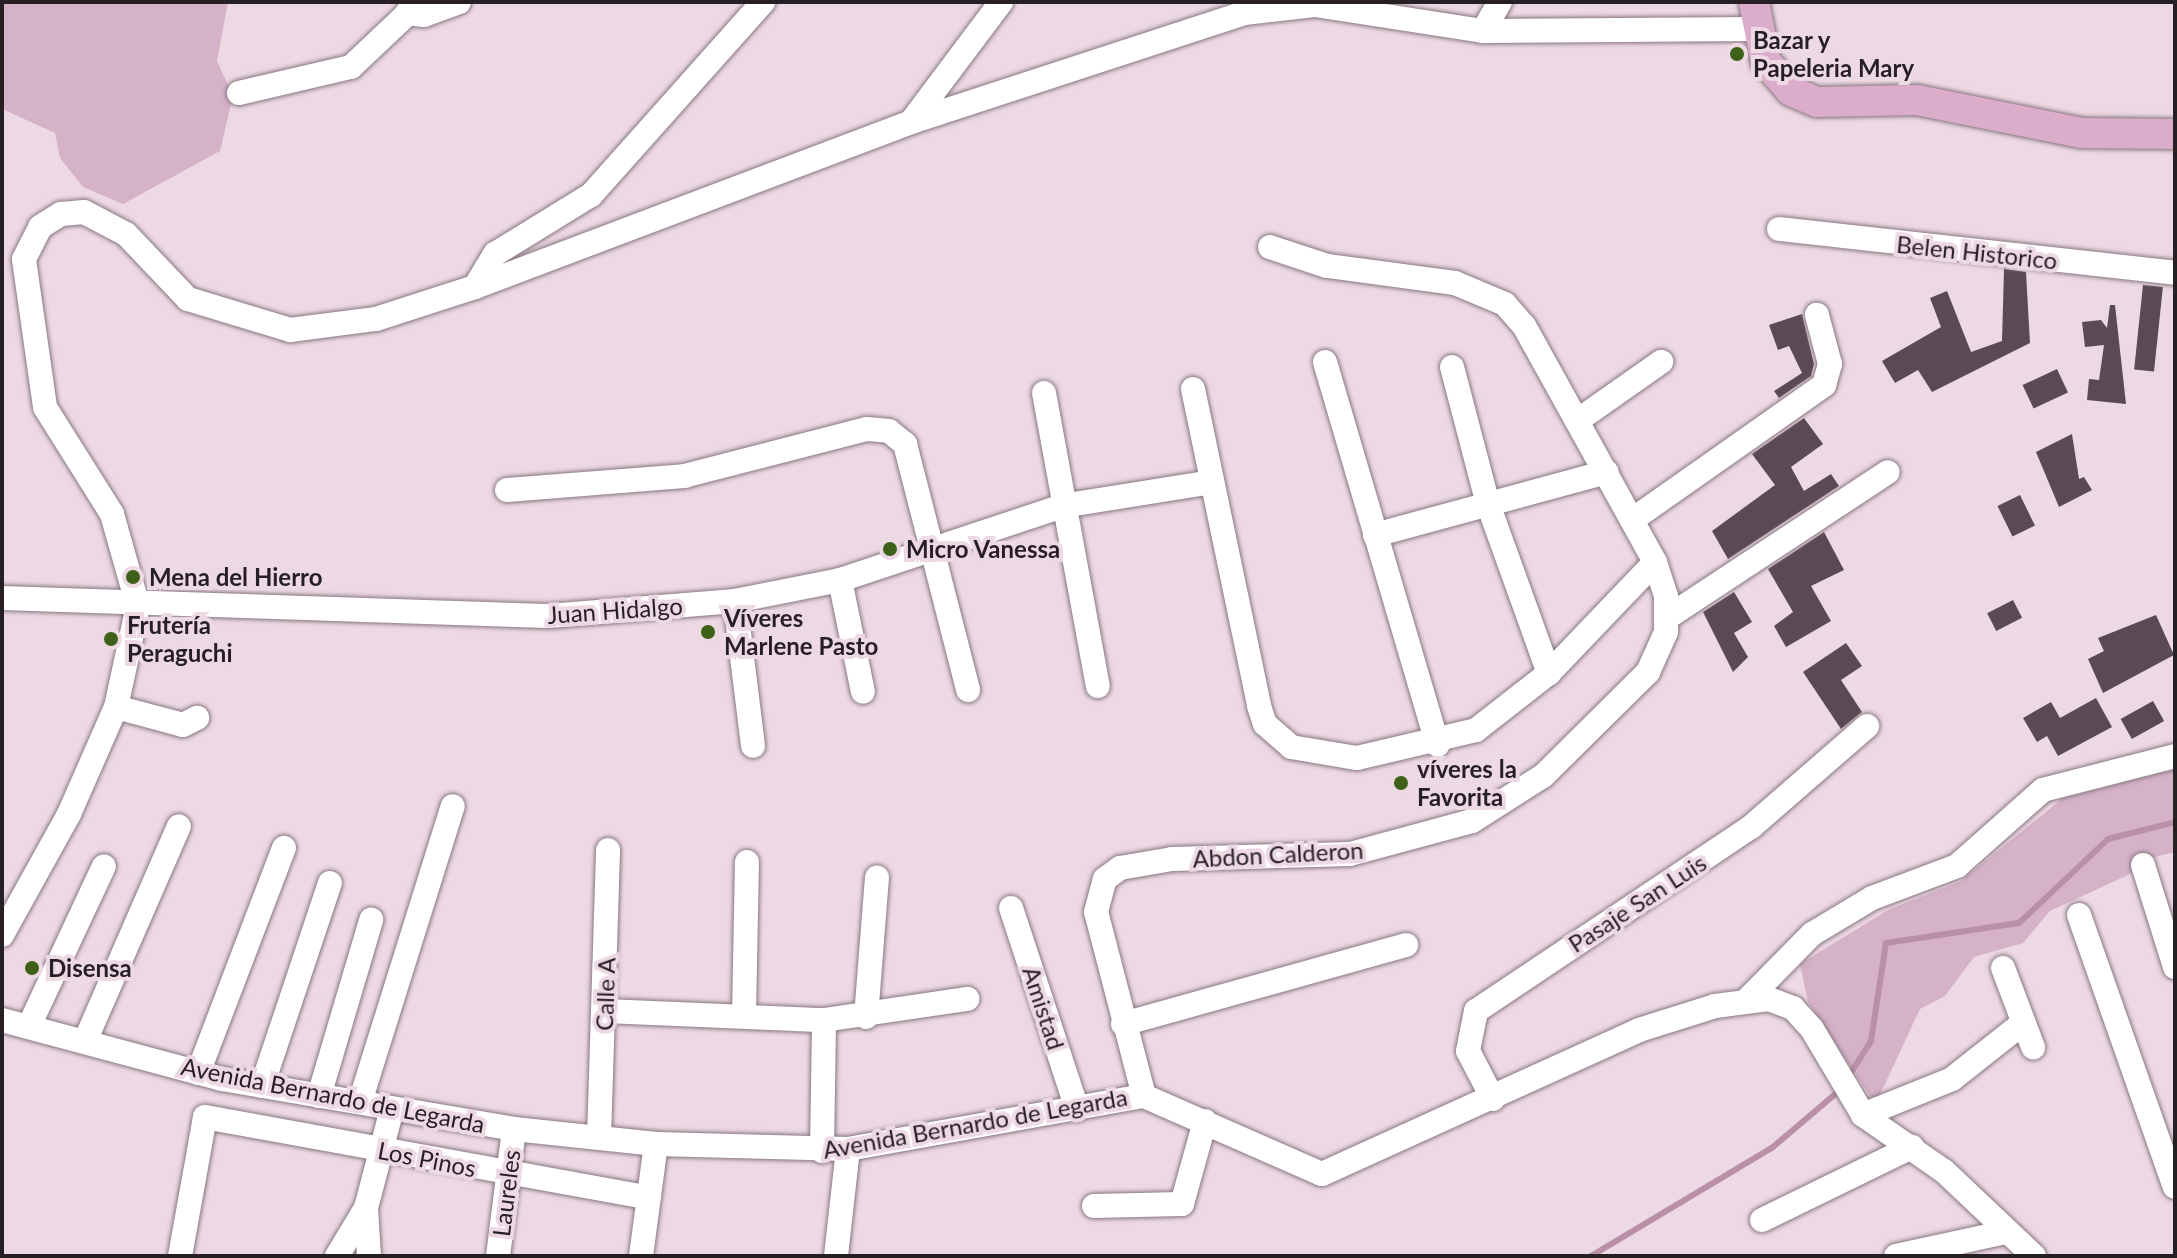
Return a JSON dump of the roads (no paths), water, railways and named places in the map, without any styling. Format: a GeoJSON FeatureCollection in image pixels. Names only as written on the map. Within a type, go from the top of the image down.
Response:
{"type":"FeatureCollection","features":[{"type":"Feature","properties":{"kind":"main road"},"geometry":{"type":"LineString","coordinates":[[1754,16],[1781,81],[1817,102],[1917,100],[2082,133],[2175,134]]}},
{"type":"Feature","properties":{"kind":"street"},"geometry":{"type":"LineString","coordinates":[[239,93],[351,67],[413,7],[424,15],[459,2]]}},
{"type":"Feature","properties":{"kind":"street"},"geometry":{"type":"LineString","coordinates":[[475,287],[495,254],[591,195],[763,2]]}},
{"type":"Feature","properties":{"kind":"street"},"geometry":{"type":"LineString","coordinates":[[911,122],[1001,2]]}},
{"type":"Feature","properties":{"kind":"street"},"geometry":{"type":"LineString","coordinates":[[1483,31],[1500,2]]}},
{"type":"Feature","properties":{"kind":"street"},"geometry":{"type":"LineString","coordinates":[[2,935],[69,814],[116,707],[138,606],[112,514],[45,407],[23,278],[29,241],[40,227],[61,214],[103,219],[188,299],[290,330],[376,319],[475,287],[911,122],[1248,8],[1315,5],[1483,31],[1754,16]]}},
{"type":"Feature","properties":{"kind":"street","name":"Belen Historico"},"geometry":{"type":"LineString","coordinates":[[1779,229],[2175,273]]}},
{"type":"Feature","properties":{"kind":"street","name":"Abdon Calderon"},"geometry":{"type":"LineString","coordinates":[[1144,1096],[1096,912],[1112,874],[1172,859],[1350,854],[1472,821],[1543,776],[1626,694],[1661,651],[1668,617],[1655,562],[1524,326],[1486,293],[1327,266],[1270,247]]}},
{"type":"Feature","properties":{"kind":"street"},"geometry":{"type":"LineString","coordinates":[[1632,520],[1824,385],[1830,364],[1817,315]]}},
{"type":"Feature","properties":{"kind":"street"},"geometry":{"type":"LineString","coordinates":[[1325,362],[1438,745]]}},
{"type":"Feature","properties":{"kind":"street"},"geometry":{"type":"LineString","coordinates":[[1577,421],[1661,362]]}},
{"type":"Feature","properties":{"kind":"street"},"geometry":{"type":"LineString","coordinates":[[1452,367],[1488,504],[1549,673]]}},
{"type":"Feature","properties":{"kind":"street"},"geometry":{"type":"LineString","coordinates":[[1193,389],[1259,706],[1277,737],[1335,758],[1438,745],[1476,730],[1549,673],[1655,562]]}},
{"type":"Feature","properties":{"kind":"street"},"geometry":{"type":"LineString","coordinates":[[1044,393],[1062,506],[1098,686]]}},
{"type":"Feature","properties":{"kind":"street"},"geometry":{"type":"LineString","coordinates":[[507,490],[684,476],[880,429],[905,444],[926,548],[968,690]]}},
{"type":"Feature","properties":{"kind":"street"},"geometry":{"type":"LineString","coordinates":[[1375,535],[1607,472]]}},
{"type":"Feature","properties":{"kind":"street"},"geometry":{"type":"LineString","coordinates":[[1668,617],[1888,472]]}},
{"type":"Feature","properties":{"kind":"street","name":"Juan Hidalgo"},"geometry":{"type":"LineString","coordinates":[[2,598],[138,606],[548,616],[735,601],[840,580],[926,548],[1062,506],[1212,482]]}},
{"type":"Feature","properties":{"kind":"street"},"geometry":{"type":"LineString","coordinates":[[840,580],[863,692]]}},
{"type":"Feature","properties":{"kind":"street"},"geometry":{"type":"LineString","coordinates":[[735,601],[753,746]]}},
{"type":"Feature","properties":{"kind":"street"},"geometry":{"type":"LineString","coordinates":[[116,707],[183,725],[197,718]]}},
{"type":"Feature","properties":{"kind":"street","name":"Pasaje San Luis"},"geometry":{"type":"LineString","coordinates":[[1493,1099],[1468,1051],[1476,1011],[1751,827],[1867,726]]}},
{"type":"Feature","properties":{"kind":"street"},"geometry":{"type":"LineString","coordinates":[[1749,998],[1812,934],[1872,898],[1957,866],[2043,790],[2175,756]]}},
{"type":"Feature","properties":{"kind":"street"},"geometry":{"type":"LineString","coordinates":[[360,1102],[453,806]]}},
{"type":"Feature","properties":{"kind":"street"},"geometry":{"type":"LineString","coordinates":[[86,1039],[179,826]]}},
{"type":"Feature","properties":{"kind":"street"},"geometry":{"type":"LineString","coordinates":[[198,1073],[284,848]]}},
{"type":"Feature","properties":{"kind":"street","name":"Calle A"},"geometry":{"type":"LineString","coordinates":[[599,1138],[608,850]]}},
{"type":"Feature","properties":{"kind":"street"},"geometry":{"type":"LineString","coordinates":[[744,1016],[747,862]]}},
{"type":"Feature","properties":{"kind":"street"},"geometry":{"type":"LineString","coordinates":[[2143,865],[2175,967]]}},
{"type":"Feature","properties":{"kind":"street"},"geometry":{"type":"LineString","coordinates":[[30,1024],[104,866]]}},
{"type":"Feature","properties":{"kind":"street"},"geometry":{"type":"LineString","coordinates":[[866,1017],[877,877]]}},
{"type":"Feature","properties":{"kind":"street"},"geometry":{"type":"LineString","coordinates":[[262,1086],[330,883]]}},
{"type":"Feature","properties":{"kind":"street","name":"Amistad"},"geometry":{"type":"LineString","coordinates":[[1011,908],[1077,1109]]}},
{"type":"Feature","properties":{"kind":"street"},"geometry":{"type":"LineString","coordinates":[[2079,915],[2175,1187]]}},
{"type":"Feature","properties":{"kind":"street"},"geometry":{"type":"LineString","coordinates":[[319,1096],[371,920]]}},
{"type":"Feature","properties":{"kind":"street"},"geometry":{"type":"LineString","coordinates":[[1123,1024],[1406,945]]}},
{"type":"Feature","properties":{"kind":"street"},"geometry":{"type":"LineString","coordinates":[[2003,968],[2024,1008],[2023,1023],[2033,1047]]}},
{"type":"Feature","properties":{"kind":"street","name":"Avenida Bernardo de Legarda"},"geometry":{"type":"LineString","coordinates":[[2,1020],[86,1039],[198,1073],[262,1086],[514,1129],[656,1144],[822,1151],[848,1149],[1144,1096],[1322,1174],[1493,1099],[1639,1030],[1749,998],[1793,1008],[1824,1047],[1856,1108]]}},
{"type":"Feature","properties":{"kind":"street"},"geometry":{"type":"LineString","coordinates":[[605,1011],[824,1020],[866,1017],[967,999]]}},
{"type":"Feature","properties":{"kind":"street"},"geometry":{"type":"LineString","coordinates":[[822,1151],[824,1020]]}},
{"type":"Feature","properties":{"kind":"street"},"geometry":{"type":"LineString","coordinates":[[1856,1108],[1952,1079],[2023,1023]]}},
{"type":"Feature","properties":{"kind":"street"},"geometry":{"type":"LineString","coordinates":[[1856,1108],[1912,1147],[2034,1256]]}},
{"type":"Feature","properties":{"kind":"street"},"geometry":{"type":"LineString","coordinates":[[337,1256],[366,1208],[392,1109]]}},
{"type":"Feature","properties":{"kind":"street","name":"Los Pinos"},"geometry":{"type":"LineString","coordinates":[[180,1256],[205,1117],[508,1175],[649,1198]]}},
{"type":"Feature","properties":{"kind":"street"},"geometry":{"type":"LineString","coordinates":[[1094,1206],[1182,1204],[1205,1121]]}},
{"type":"Feature","properties":{"kind":"street","name":"Laureles"},"geometry":{"type":"LineString","coordinates":[[498,1256],[514,1129]]}},
{"type":"Feature","properties":{"kind":"street"},"geometry":{"type":"LineString","coordinates":[[641,1256],[656,1144]]}},
{"type":"Feature","properties":{"kind":"street"},"geometry":{"type":"LineString","coordinates":[[1762,1220],[1912,1147]]}},
{"type":"Feature","properties":{"kind":"street"},"geometry":{"type":"LineString","coordinates":[[836,1256],[848,1149]]}},
{"type":"Feature","properties":{"kind":"street"},"geometry":{"type":"LineString","coordinates":[[366,1208],[369,1256]]}},
{"type":"Feature","properties":{"kind":"street"},"geometry":{"type":"LineString","coordinates":[[1896,1256],[2006,1232]]}},
{"type":"Feature","properties":{"kind":"waterway"},"geometry":{"type":"LineString","coordinates":[[1848,1077],[1871,1041],[1886,943],[2019,923],[2108,839],[2175,822]]}},
{"type":"Feature","properties":{"kind":"waterway"},"geometry":{"type":"LineString","coordinates":[[1591,1256],[1773,1147],[1840,1090]]}},
{"type":"Feature","properties":{"kind":"place","name":"Bazar y Papeleria Mary"},"geometry":{"type":"Point","coordinates":[1737,54]}},
{"type":"Feature","properties":{"kind":"place","name":"Micro Vanessa"},"geometry":{"type":"Point","coordinates":[890,549]}},
{"type":"Feature","properties":{"kind":"place","name":"Mena del Hierro"},"geometry":{"type":"Point","coordinates":[133,577]}},
{"type":"Feature","properties":{"kind":"place","name":"Víveres Marlene Pasto"},"geometry":{"type":"Point","coordinates":[708,632]}},
{"type":"Feature","properties":{"kind":"place","name":"Frutería Peraguchi"},"geometry":{"type":"Point","coordinates":[111,639]}},
{"type":"Feature","properties":{"kind":"place","name":"víveres la Favorita"},"geometry":{"type":"Point","coordinates":[1401,783]}},
{"type":"Feature","properties":{"kind":"place","name":"Disensa"},"geometry":{"type":"Point","coordinates":[32,968]}}]}
